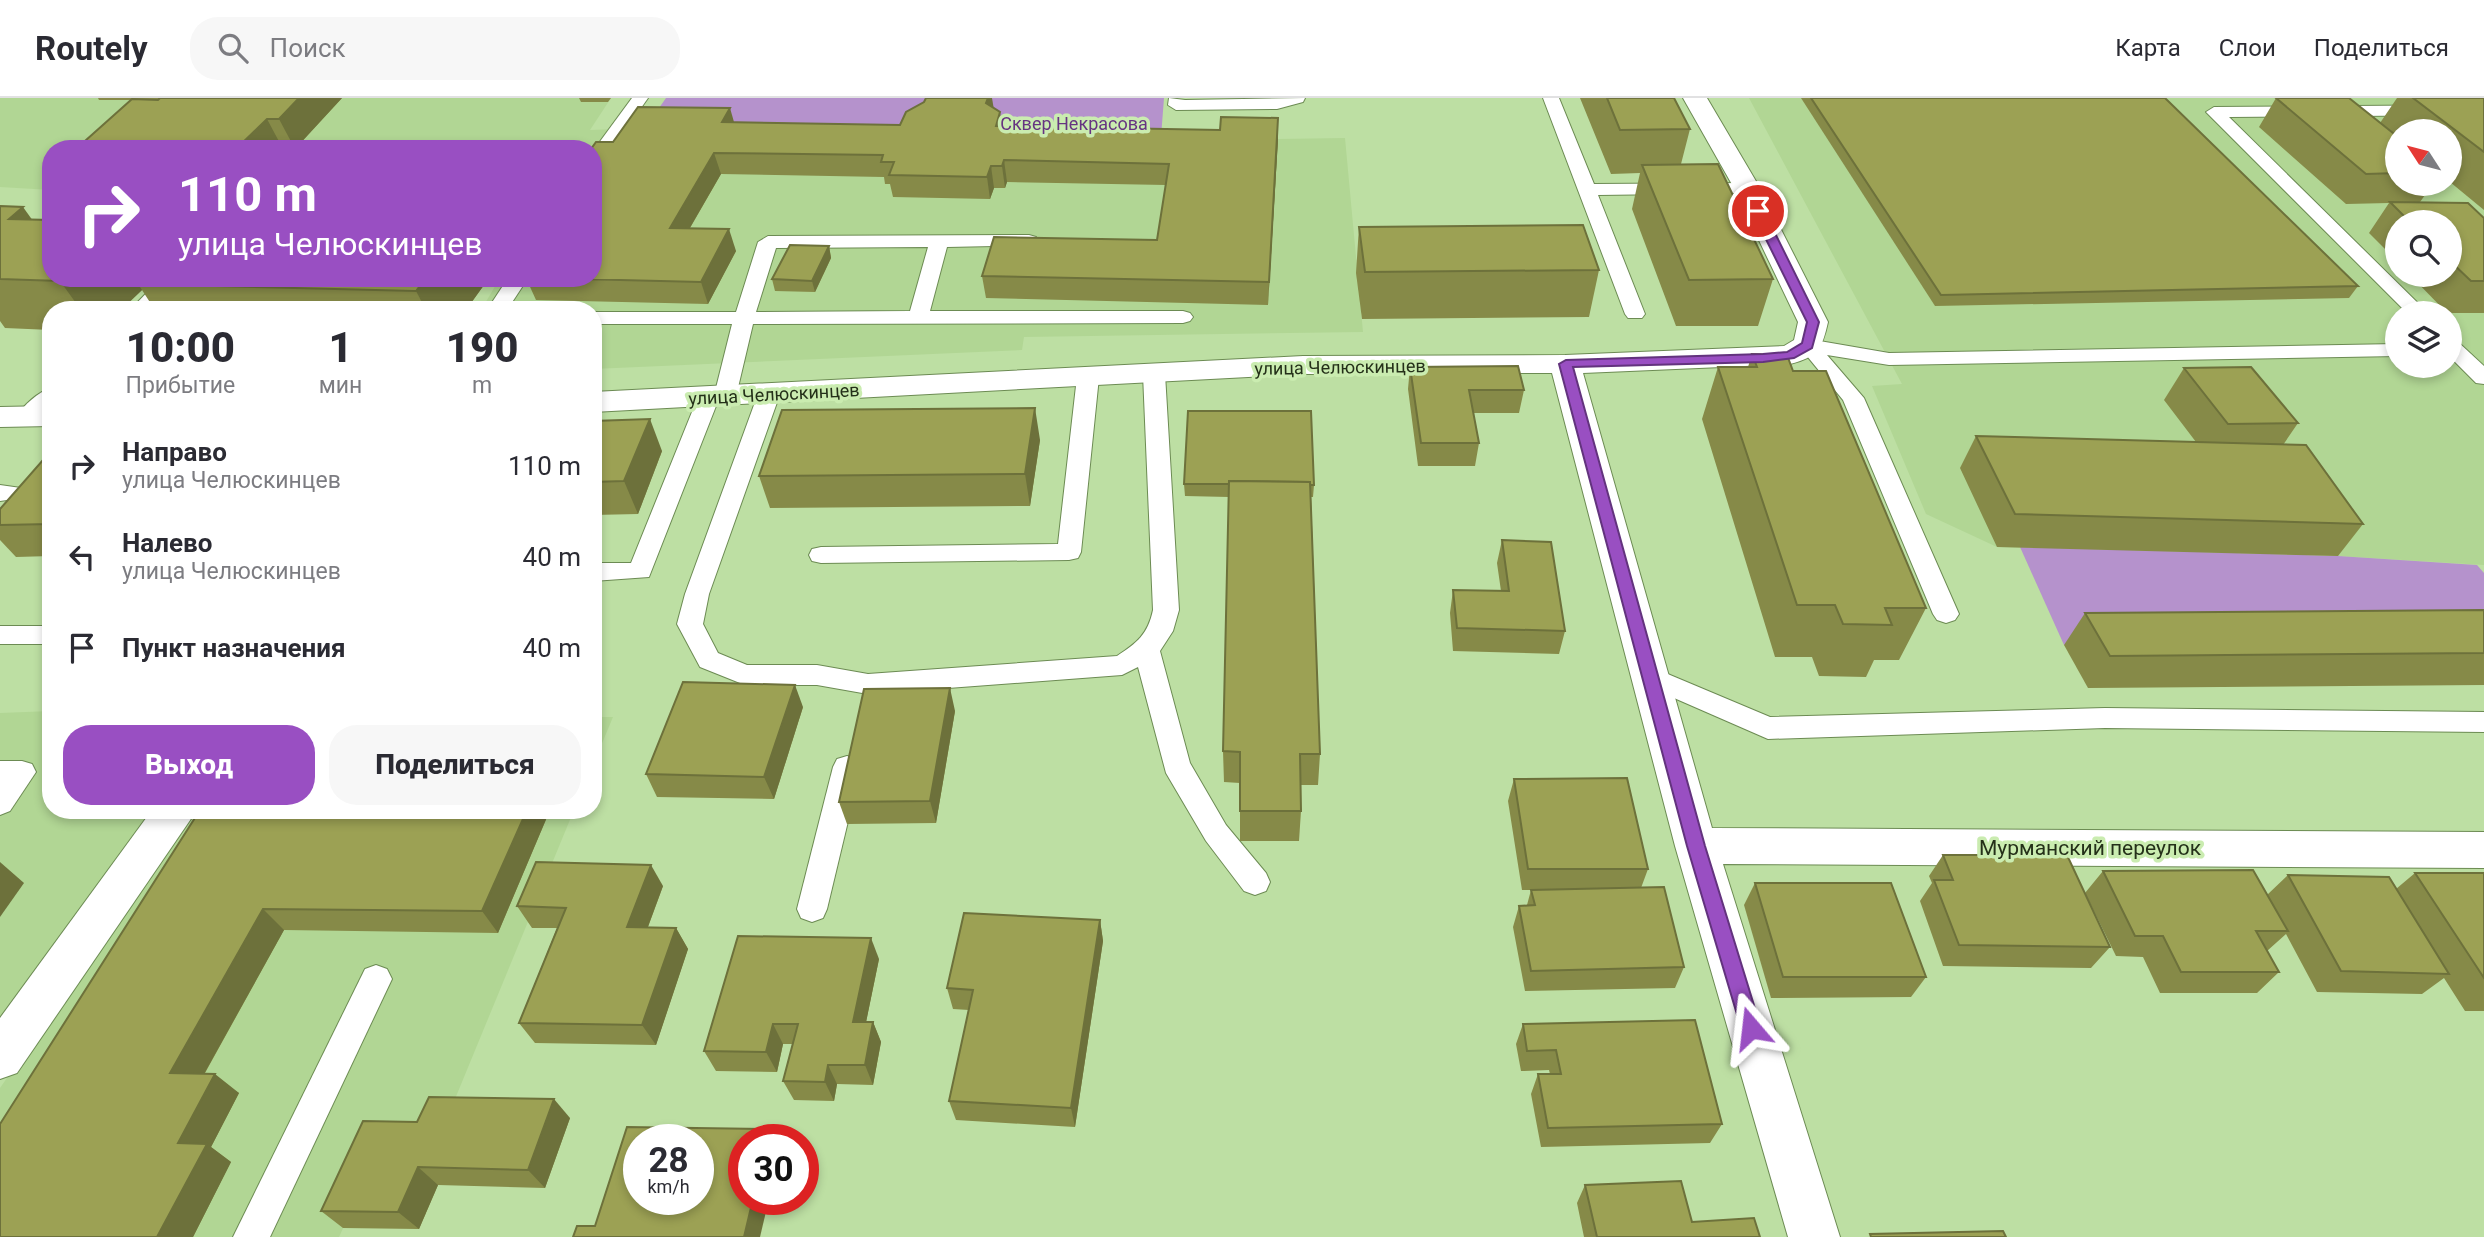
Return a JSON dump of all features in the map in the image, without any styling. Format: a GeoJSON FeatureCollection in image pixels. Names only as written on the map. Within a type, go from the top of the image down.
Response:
{"type":"FeatureCollection","features":[{"type":"Feature","properties":{"kind":"street"},"geometry":{"type":"LineString","coordinates":[[1695,98],[1747,188],[1813,322],[1808,345]]}},
{"type":"Feature","properties":{"kind":"street","name":"улица Челюскинцев"},"geometry":{"type":"LineString","coordinates":[[602,402],[1303,365],[1566,364],[1763,358],[1790,355],[1808,345]]}},
{"type":"Feature","properties":{"kind":"street"},"geometry":{"type":"LineString","coordinates":[[1566,364],[1696,846],[1814,1237]]}},
{"type":"Feature","properties":{"kind":"street"},"geometry":{"type":"LineString","coordinates":[[0,1057],[170,819]]}},
{"type":"Feature","properties":{"kind":"street","name":"Мурманский переулок"},"geometry":{"type":"LineString","coordinates":[[1696,846],[2484,850]]}},
{"type":"Feature","properties":{"kind":"lane"},"geometry":{"type":"LineString","coordinates":[[602,151],[639,98]]}},
{"type":"Feature","properties":{"kind":"lane"},"geometry":{"type":"LineString","coordinates":[[1177,98],[1176,106],[1278,104],[1297,98]]}},
{"type":"Feature","properties":{"kind":"lane"},"geometry":{"type":"LineString","coordinates":[[1551,98],[1635,314]]}},
{"type":"Feature","properties":{"kind":"lane"},"geometry":{"type":"LineString","coordinates":[[2406,301],[2214,113],[2484,110]]}},
{"type":"Feature","properties":{"kind":"lane"},"geometry":{"type":"LineString","coordinates":[[1587,190],[1747,188]]}},
{"type":"Feature","properties":{"kind":"lane"},"geometry":{"type":"LineString","coordinates":[[918,318],[939,241]]}},
{"type":"Feature","properties":{"kind":"lane"},"geometry":{"type":"LineString","coordinates":[[602,572],[640,571],[717,397],[768,242],[1051,241]]}},
{"type":"Feature","properties":{"kind":"lane"},"geometry":{"type":"LineString","coordinates":[[149,301],[164,287]]}},
{"type":"Feature","properties":{"kind":"lane"},"geometry":{"type":"LineString","coordinates":[[602,318],[1184,317]]}},
{"type":"Feature","properties":{"kind":"lane"},"geometry":{"type":"LineString","coordinates":[[1808,345],[1889,359],[2385,350]]}},
{"type":"Feature","properties":{"kind":"lane"},"geometry":{"type":"LineString","coordinates":[[1808,345],[1853,398],[1946,614]]}},
{"type":"Feature","properties":{"kind":"lane"},"geometry":{"type":"LineString","coordinates":[[2462,348],[2484,349]]}},
{"type":"Feature","properties":{"kind":"lane"},"geometry":{"type":"LineString","coordinates":[[2462,358],[2484,379]]}},
{"type":"Feature","properties":{"kind":"lane"},"geometry":{"type":"LineString","coordinates":[[769,394],[697,594],[690,624],[709,660],[745,675],[817,675],[861,711],[1122,665],[1147,649],[1161,633],[1166,610],[1154,374]]}},
{"type":"Feature","properties":{"kind":"lane"},"geometry":{"type":"LineString","coordinates":[[821,555],[1069,552],[1088,377]]}},
{"type":"Feature","properties":{"kind":"lane"},"geometry":{"type":"LineString","coordinates":[[26,416],[42,402]]}},
{"type":"Feature","properties":{"kind":"lane"},"geometry":{"type":"LineString","coordinates":[[0,635],[42,635]]}},
{"type":"Feature","properties":{"kind":"lane"},"geometry":{"type":"LineString","coordinates":[[1147,649],[1176,765],[1216,833],[1255,882]]}},
{"type":"Feature","properties":{"kind":"lane"},"geometry":{"type":"LineString","coordinates":[[1651,677],[1768,728],[2105,718],[2484,722]]}},
{"type":"Feature","properties":{"kind":"lane"},"geometry":{"type":"LineString","coordinates":[[812,909],[861,711]]}},
{"type":"Feature","properties":{"kind":"lane"},"geometry":{"type":"LineString","coordinates":[[0,772],[22,772],[0,803]]}},
{"type":"Feature","properties":{"kind":"lane"},"geometry":{"type":"LineString","coordinates":[[251,1237],[376,979]]}},
{"type":"Feature","properties":{"kind":"shaded area"},"geometry":{"type":"Polygon","coordinates":[[[0,98],[611,98],[590,130],[645,128],[1345,138],[1363,332],[1024,337],[1022,350],[602,369],[602,301],[486,301],[495,287],[602,287],[602,140],[42,140],[42,189],[0,187],[0,98]]]}},
{"type":"Feature","properties":{"kind":"shaded area"},"geometry":{"type":"Polygon","coordinates":[[[1749,98],[2484,98],[2484,565],[2338,556],[1997,547],[1926,514],[1872,386],[1902,384],[1749,98]]]}},
{"type":"Feature","properties":{"kind":"shaded area"},"geometry":{"type":"Polygon","coordinates":[[[42,711],[42,819],[152,819],[0,1027],[0,713],[42,711]]]}},
{"type":"Feature","properties":{"kind":"shaded area"},"geometry":{"type":"Polygon","coordinates":[[[602,717],[613,717],[602,743],[602,717]]]}},
{"type":"Feature","properties":{"kind":"shaded area"},"geometry":{"type":"Polygon","coordinates":[[[187,819],[570,819],[448,1116],[384,1140],[339,1237],[0,1237],[0,1088],[187,819]]]}},
{"type":"Feature","properties":{"kind":"green space","name":"Сквер Некрасова"},"geometry":{"type":"Polygon","coordinates":[[[666,98],[1164,98],[1160,150],[917,128],[645,128],[666,98]]]}},
{"type":"Feature","properties":{"kind":"green space"},"geometry":{"type":"Polygon","coordinates":[[[2020,547],[2338,556],[2477,565],[2484,573],[2484,642],[2064,645],[2020,547]]]}},
{"type":"Feature","properties":{"kind":"building"},"geometry":{"type":"Polygon","coordinates":[[[299,98],[279,119],[267,119],[245,140],[86,140],[132,99],[299,98]]]}},
{"type":"Feature","properties":{"kind":"building"},"geometry":{"type":"Polygon","coordinates":[[[926,98],[988,98],[986,103],[1000,112],[996,126],[1220,130],[1221,117],[1278,118],[1269,282],[982,276],[994,237],[1157,240],[1169,164],[1004,160],[1002,166],[991,166],[987,177],[889,175],[894,162],[881,162],[883,155],[714,153],[670,228],[729,229],[701,282],[602,280],[602,142],[613,142],[638,107],[730,108],[722,122],[900,125],[906,112],[924,102],[926,98]]]}},
{"type":"Feature","properties":{"kind":"building"},"geometry":{"type":"Polygon","coordinates":[[[1607,98],[1674,98],[1690,129],[1620,130],[1607,98]]]}},
{"type":"Feature","properties":{"kind":"building"},"geometry":{"type":"Polygon","coordinates":[[[1811,98],[2165,98],[2358,286],[1941,295],[1811,98]]]}},
{"type":"Feature","properties":{"kind":"building"},"geometry":{"type":"Polygon","coordinates":[[[2276,98],[2349,98],[2385,127],[2385,173],[2366,174],[2276,98]]]}},
{"type":"Feature","properties":{"kind":"building"},"geometry":{"type":"Polygon","coordinates":[[[2413,98],[2484,98],[2484,152],[2462,135],[2462,119],[2441,119],[2413,98]]]}},
{"type":"Feature","properties":{"kind":"building"},"geometry":{"type":"Polygon","coordinates":[[[1718,164],[1773,279],[1689,280],[1642,165],[1718,164]]]}},
{"type":"Feature","properties":{"kind":"building"},"geometry":{"type":"Polygon","coordinates":[[[2390,202],[2468,203],[2484,218],[2484,281],[2471,281],[2462,272],[2462,210],[2398,210],[2390,202]]]}},
{"type":"Feature","properties":{"kind":"building"},"geometry":{"type":"Polygon","coordinates":[[[0,206],[23,207],[9,219],[42,220],[42,280],[0,279],[0,206]]]}},
{"type":"Feature","properties":{"kind":"building"},"geometry":{"type":"Polygon","coordinates":[[[1583,225],[1599,270],[1365,272],[1359,227],[1583,225]]]}},
{"type":"Feature","properties":{"kind":"building"},"geometry":{"type":"Polygon","coordinates":[[[790,245],[829,246],[812,281],[772,279],[790,245]]]}},
{"type":"Feature","properties":{"kind":"building"},"geometry":{"type":"Polygon","coordinates":[[[257,287],[419,287],[416,291],[257,287]]]}},
{"type":"Feature","properties":{"kind":"building"},"geometry":{"type":"Polygon","coordinates":[[[1752,354],[1787,355],[1793,371],[1826,371],[1926,608],[1885,608],[1892,625],[1843,624],[1835,605],[1797,605],[1718,367],[1757,367],[1752,354]]]}},
{"type":"Feature","properties":{"kind":"building"},"geometry":{"type":"Polygon","coordinates":[[[1518,366],[1524,390],[1469,390],[1479,443],[1421,443],[1410,367],[1518,366]]]}},
{"type":"Feature","properties":{"kind":"building"},"geometry":{"type":"Polygon","coordinates":[[[2251,367],[2298,423],[2228,424],[2184,368],[2251,367]]]}},
{"type":"Feature","properties":{"kind":"building"},"geometry":{"type":"Polygon","coordinates":[[[1035,408],[1025,474],[759,476],[782,410],[1035,408]]]}},
{"type":"Feature","properties":{"kind":"building"},"geometry":{"type":"Polygon","coordinates":[[[1188,411],[1311,411],[1314,485],[1310,485],[1310,482],[1229,481],[1229,484],[1184,484],[1188,411]]]}},
{"type":"Feature","properties":{"kind":"building"},"geometry":{"type":"Polygon","coordinates":[[[650,419],[624,481],[602,482],[602,421],[650,419]]]}},
{"type":"Feature","properties":{"kind":"building"},"geometry":{"type":"Polygon","coordinates":[[[1976,436],[2306,445],[2363,524],[2015,514],[1976,436]]]}},
{"type":"Feature","properties":{"kind":"building"},"geometry":{"type":"Polygon","coordinates":[[[42,461],[42,524],[0,525],[0,509],[42,461]]]}},
{"type":"Feature","properties":{"kind":"building"},"geometry":{"type":"Polygon","coordinates":[[[1229,481],[1310,482],[1320,754],[1300,754],[1301,811],[1240,811],[1240,752],[1223,751],[1229,481]]]}},
{"type":"Feature","properties":{"kind":"building"},"geometry":{"type":"Polygon","coordinates":[[[1502,540],[1551,542],[1565,631],[1457,628],[1453,590],[1509,591],[1502,540]]]}},
{"type":"Feature","properties":{"kind":"building"},"geometry":{"type":"Polygon","coordinates":[[[2484,610],[2484,653],[2110,656],[2085,613],[2484,610]]]}},
{"type":"Feature","properties":{"kind":"building"},"geometry":{"type":"Polygon","coordinates":[[[683,682],[795,685],[764,777],[646,774],[683,682]]]}},
{"type":"Feature","properties":{"kind":"building"},"geometry":{"type":"Polygon","coordinates":[[[950,688],[930,801],[839,802],[864,689],[950,688]]]}},
{"type":"Feature","properties":{"kind":"building"},"geometry":{"type":"Polygon","coordinates":[[[1627,778],[1648,869],[1528,869],[1514,779],[1627,778]]]}},
{"type":"Feature","properties":{"kind":"building"},"geometry":{"type":"Polygon","coordinates":[[[194,819],[523,819],[482,911],[263,909],[170,1073],[215,1074],[178,1143],[207,1144],[157,1237],[0,1237],[0,1124],[194,819]]]}},
{"type":"Feature","properties":{"kind":"building"},"geometry":{"type":"Polygon","coordinates":[[[1943,855],[2067,855],[2110,947],[1959,945],[1934,880],[1953,880],[1943,855]]]}},
{"type":"Feature","properties":{"kind":"building"},"geometry":{"type":"Polygon","coordinates":[[[536,862],[651,865],[627,927],[676,928],[642,1025],[519,1023],[566,908],[517,906],[536,862]]]}},
{"type":"Feature","properties":{"kind":"building"},"geometry":{"type":"Polygon","coordinates":[[[2253,870],[2288,931],[2256,931],[2279,972],[2181,972],[2163,936],[2135,936],[2103,871],[2253,870]]]}},
{"type":"Feature","properties":{"kind":"building"},"geometry":{"type":"Polygon","coordinates":[[[2415,873],[2484,873],[2484,978],[2415,873]]]}},
{"type":"Feature","properties":{"kind":"building"},"geometry":{"type":"Polygon","coordinates":[[[2288,875],[2389,877],[2449,974],[2341,971],[2288,875]]]}},
{"type":"Feature","properties":{"kind":"building"},"geometry":{"type":"Polygon","coordinates":[[[1755,883],[1891,883],[1926,977],[1783,977],[1755,883]]]}},
{"type":"Feature","properties":{"kind":"building"},"geometry":{"type":"Polygon","coordinates":[[[1664,887],[1684,967],[1531,971],[1519,906],[1535,905],[1531,890],[1664,887]]]}},
{"type":"Feature","properties":{"kind":"building"},"geometry":{"type":"Polygon","coordinates":[[[964,913],[1100,920],[1071,1108],[949,1101],[973,990],[947,988],[964,913]]]}},
{"type":"Feature","properties":{"kind":"building"},"geometry":{"type":"Polygon","coordinates":[[[738,936],[871,938],[853,1022],[873,1022],[865,1065],[828,1065],[825,1082],[783,1081],[798,1024],[773,1024],[766,1052],[704,1051],[738,936]]]}},
{"type":"Feature","properties":{"kind":"building"},"geometry":{"type":"Polygon","coordinates":[[[1695,1020],[1722,1124],[1548,1128],[1538,1074],[1561,1074],[1556,1050],[1527,1051],[1523,1024],[1695,1020]]]}},
{"type":"Feature","properties":{"kind":"building"},"geometry":{"type":"Polygon","coordinates":[[[429,1097],[554,1099],[528,1170],[418,1167],[398,1212],[321,1211],[363,1121],[417,1122],[429,1097]]]}},
{"type":"Feature","properties":{"kind":"building"},"geometry":{"type":"Polygon","coordinates":[[[714,1128],[728,1128],[728,1215],[749,1215],[744,1237],[573,1237],[577,1226],[595,1226],[623,1139],[623,1215],[714,1215],[714,1128]]]}},
{"type":"Feature","properties":{"kind":"building"},"geometry":{"type":"Polygon","coordinates":[[[1681,1181],[1692,1222],[1754,1218],[1760,1237],[1597,1237],[1585,1185],[1681,1181]]]}},
{"type":"Feature","properties":{"kind":"building"},"geometry":{"type":"Polygon","coordinates":[[[2003,1231],[2006,1237],[1871,1237],[1870,1234],[2003,1231]]]}},
{"type":"Feature","properties":{"kind":"route"},"geometry":{"type":"LineString","coordinates":[[1751,1028],[1696,846],[1566,364],[1763,358],[1790,355],[1808,345],[1813,322],[1758,211]]}}]}
